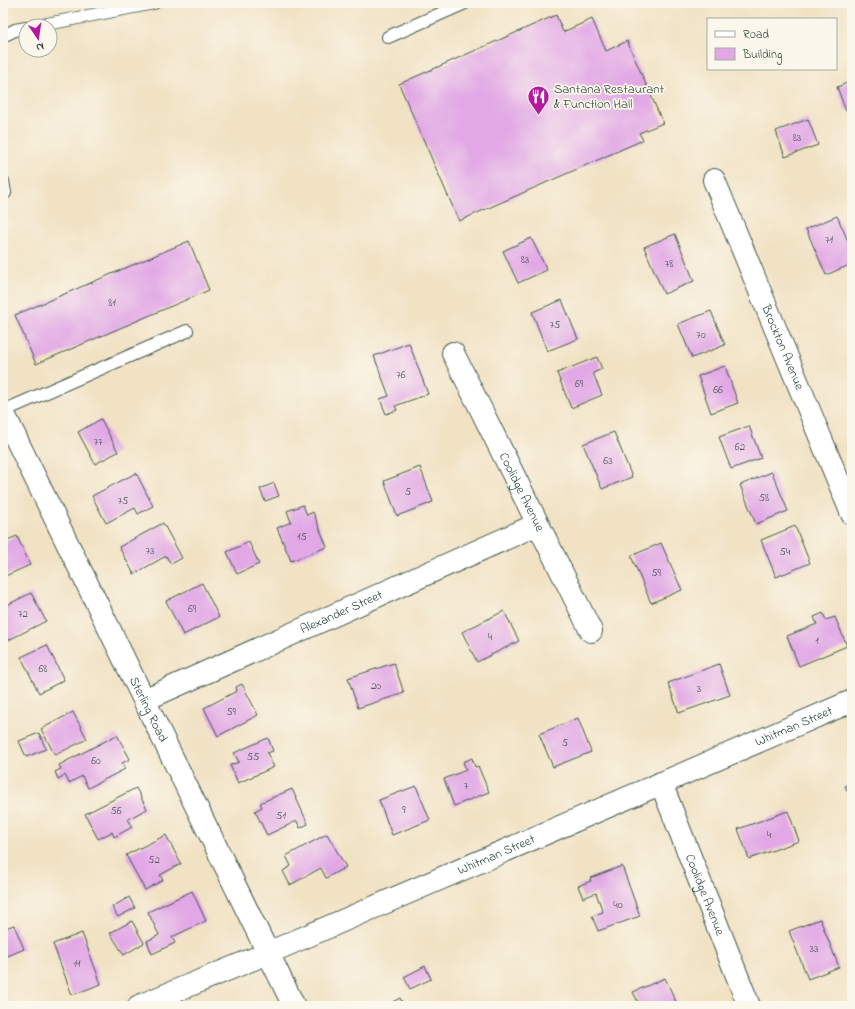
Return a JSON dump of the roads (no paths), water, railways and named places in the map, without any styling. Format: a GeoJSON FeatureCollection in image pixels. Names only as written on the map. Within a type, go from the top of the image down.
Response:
{"type":"FeatureCollection","features":[{"type":"Feature","properties":{"kind":"street","name":"Brockton Avenue"},"geometry":{"type":"LineString","coordinates":[[714,180],[852,514]]}},
{"type":"Feature","properties":{"kind":"street","name":"Coolidge Avenue"},"geometry":{"type":"LineString","coordinates":[[453,353],[591,631]]}},
{"type":"Feature","properties":{"kind":"street","name":"Sterling Road"},"geometry":{"type":"LineString","coordinates":[[3,412],[294,1006]]}},
{"type":"Feature","properties":{"kind":"street","name":"Alexander Street"},"geometry":{"type":"LineString","coordinates":[[144,700],[538,524]]}},
{"type":"Feature","properties":{"kind":"street","name":"Whitman Street"},"geometry":{"type":"LineString","coordinates":[[139,1006],[268,953],[852,701]]}},
{"type":"Feature","properties":{"kind":"street","name":"Coolidge Avenue"},"geometry":{"type":"LineString","coordinates":[[661,783],[749,1006]]}},
{"type":"Feature","properties":{"kind":"lane"},"geometry":{"type":"LineString","coordinates":[[58,22],[154,3]]}},
{"type":"Feature","properties":{"kind":"lane"},"geometry":{"type":"LineString","coordinates":[[388,37],[465,3]]}},
{"type":"Feature","properties":{"kind":"lane"},"geometry":{"type":"LineString","coordinates":[[3,36],[18,29]]}},
{"type":"Feature","properties":{"kind":"lane"},"geometry":{"type":"LineString","coordinates":[[3,181],[5,193]]}},
{"type":"Feature","properties":{"kind":"lane"},"geometry":{"type":"LineString","coordinates":[[3,412],[187,332]]}},
{"type":"Feature","properties":{"kind":"place","name":"Santana Restaurant & Function Hall"},"geometry":{"type":"Point","coordinates":[538,116]}}]}
